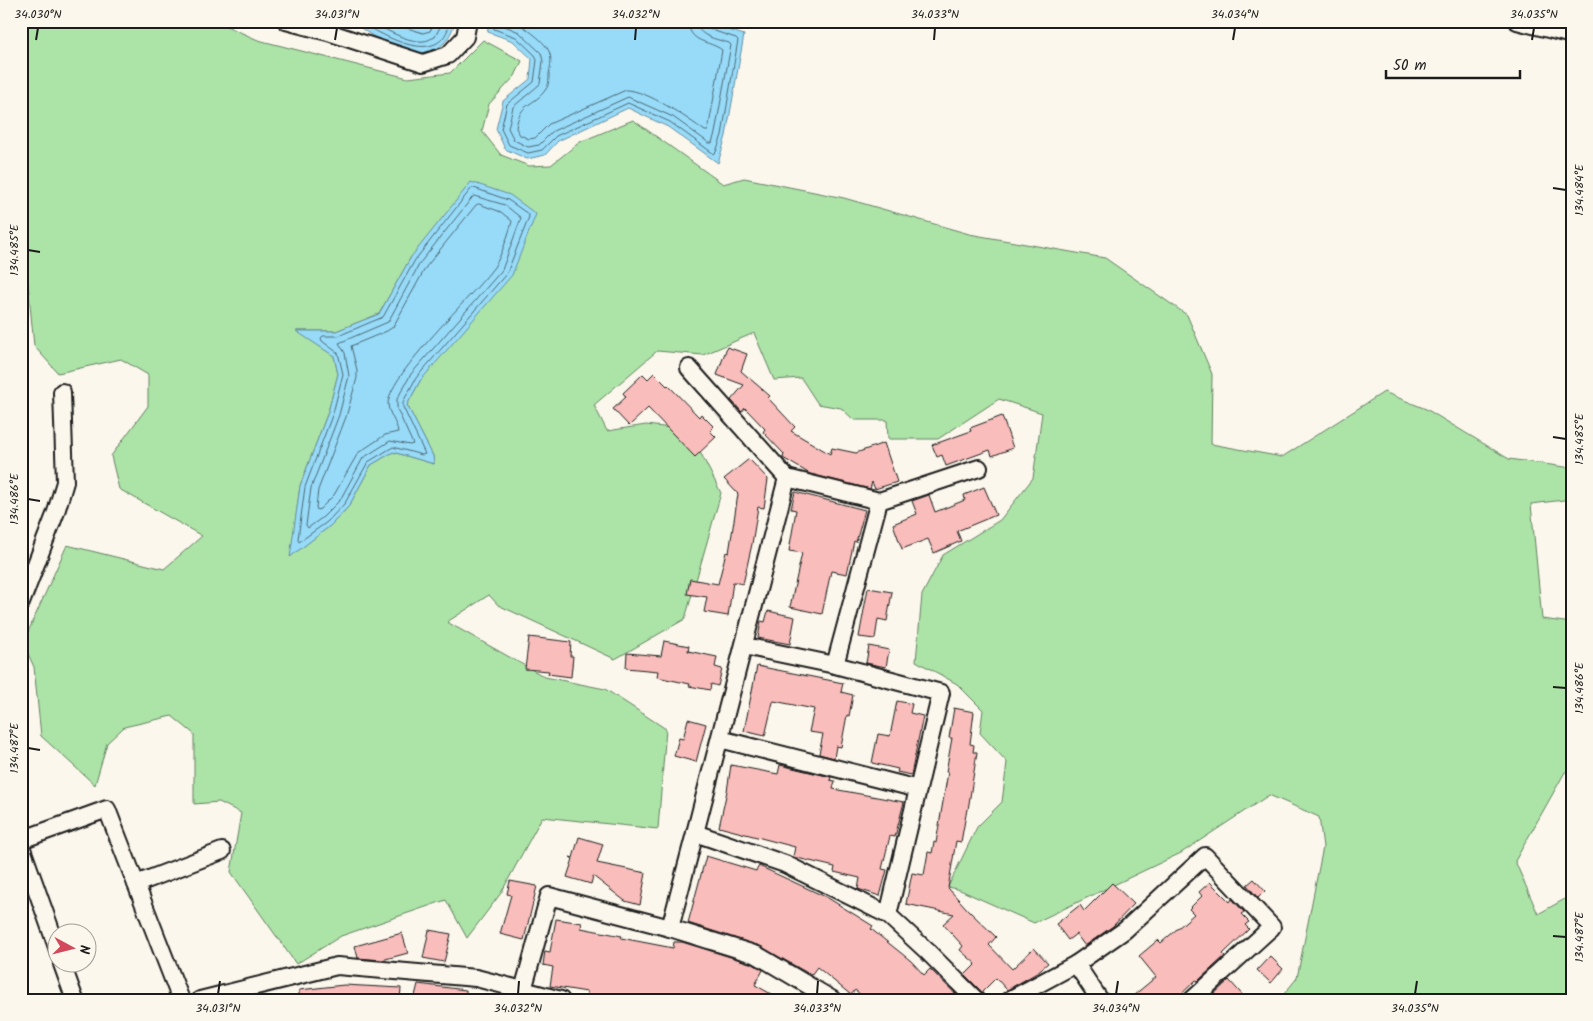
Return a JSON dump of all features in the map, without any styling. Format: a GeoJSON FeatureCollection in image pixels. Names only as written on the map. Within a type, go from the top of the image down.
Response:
{"type":"FeatureCollection","features":[{"type":"Feature","properties":{"kind":"street"},"geometry":{"type":"LineString","coordinates":[[286,21],[328,32],[423,63],[448,55],[465,37],[468,21]]}},
{"type":"Feature","properties":{"kind":"street"},"geometry":{"type":"LineString","coordinates":[[1517,21],[1572,35]]}},
{"type":"Feature","properties":{"kind":"street"},"geometry":{"type":"LineString","coordinates":[[689,368],[787,478],[878,501],[979,468]]}},
{"type":"Feature","properties":{"kind":"street"},"geometry":{"type":"LineString","coordinates":[[21,603],[56,512],[65,482],[62,392]]}},
{"type":"Feature","properties":{"kind":"street"},"geometry":{"type":"LineString","coordinates":[[670,928],[787,478]]}},
{"type":"Feature","properties":{"kind":"street"},"geometry":{"type":"LineString","coordinates":[[835,665],[878,501]]}},
{"type":"Feature","properties":{"kind":"street"},"geometry":{"type":"LineString","coordinates":[[744,646],[835,665],[941,693],[888,915]]}},
{"type":"Feature","properties":{"kind":"street"},"geometry":{"type":"LineString","coordinates":[[720,739],[918,789]]}},
{"type":"Feature","properties":{"kind":"street"},"geometry":{"type":"LineString","coordinates":[[21,840],[108,809],[181,1000]]}},
{"type":"Feature","properties":{"kind":"street"},"geometry":{"type":"LineString","coordinates":[[695,833],[785,864],[888,915],[976,1000]]}},
{"type":"Feature","properties":{"kind":"street"},"geometry":{"type":"LineString","coordinates":[[21,846],[49,924]]}},
{"type":"Feature","properties":{"kind":"street"},"geometry":{"type":"LineString","coordinates":[[136,884],[222,851]]}},
{"type":"Feature","properties":{"kind":"street"},"geometry":{"type":"LineString","coordinates":[[1009,1000],[1076,964],[1125,930],[1205,856],[1272,927],[1192,1000]]}},
{"type":"Feature","properties":{"kind":"street"},"geometry":{"type":"LineString","coordinates":[[522,995],[549,896],[670,928],[757,955],[833,1000]]}},
{"type":"Feature","properties":{"kind":"street"},"geometry":{"type":"LineString","coordinates":[[1076,964],[1100,1000]]}},
{"type":"Feature","properties":{"kind":"street"},"geometry":{"type":"LineString","coordinates":[[200,1000],[337,966],[476,978],[522,995],[561,1000]]}},
{"type":"Feature","properties":{"kind":"street"},"geometry":{"type":"LineString","coordinates":[[66,974],[75,1000]]}},
{"type":"Feature","properties":{"kind":"green space"},"geometry":{"type":"Polygon","coordinates":[[[21,21],[215,21],[258,40],[408,78],[450,73],[483,40],[522,61],[515,76],[489,104],[482,131],[501,155],[529,166],[551,165],[580,142],[633,120],[723,184],[744,178],[844,198],[969,234],[1105,258],[1187,315],[1212,374],[1211,444],[1282,457],[1384,392],[1426,409],[1509,459],[1572,468],[1572,499],[1531,504],[1542,619],[1572,623],[1572,770],[1565,772],[1515,861],[1538,914],[1572,895],[1572,1000],[1279,1000],[1297,978],[1323,847],[1319,817],[1269,795],[1181,853],[1034,923],[960,890],[948,887],[977,827],[1002,802],[1007,762],[980,733],[983,710],[957,684],[916,661],[922,595],[943,555],[1000,520],[1033,478],[1042,413],[999,399],[938,439],[888,439],[887,420],[854,420],[841,408],[818,404],[801,378],[774,380],[754,333],[703,355],[657,351],[594,405],[607,431],[646,425],[689,430],[721,493],[685,619],[615,659],[498,605],[489,595],[447,622],[545,677],[605,689],[666,729],[658,829],[542,817],[501,893],[467,938],[446,900],[341,936],[296,964],[231,872],[241,813],[219,802],[194,804],[194,734],[172,716],[124,727],[107,743],[95,785],[41,736],[34,667],[23,643],[67,545],[164,569],[202,536],[119,489],[111,456],[148,406],[148,375],[121,359],[58,373],[34,346],[25,253],[21,256],[21,21]],[[411,257],[379,314],[336,331],[297,331],[334,356],[338,374],[328,412],[300,486],[291,556],[330,526],[349,506],[371,465],[393,452],[434,464],[433,456],[407,405],[420,381],[411,257]]]}},
{"type":"Feature","properties":{"kind":"water"},"geometry":{"type":"Polygon","coordinates":[[[350,21],[455,21],[451,32],[441,46],[431,52],[420,53],[384,42],[350,21]]]}},
{"type":"Feature","properties":{"kind":"water"},"geometry":{"type":"Polygon","coordinates":[[[487,21],[702,21],[744,35],[726,136],[718,163],[668,127],[628,108],[558,141],[545,155],[527,159],[505,149],[496,129],[503,101],[530,79],[532,59],[513,41],[488,32],[487,21]]]}},
{"type":"Feature","properties":{"kind":"water"},"geometry":{"type":"Polygon","coordinates":[[[471,182],[510,195],[536,214],[512,275],[420,381],[407,405],[433,456],[434,464],[393,452],[371,465],[349,506],[330,526],[290,557],[300,486],[328,412],[338,374],[334,356],[296,331],[336,331],[379,314],[411,257],[471,182]]]}},
{"type":"Feature","properties":{"kind":"building"},"geometry":{"type":"Polygon","coordinates":[[[727,347],[747,354],[741,371],[770,396],[768,398],[795,427],[791,431],[830,454],[832,448],[856,453],[884,443],[897,482],[875,489],[872,482],[870,489],[810,474],[783,458],[784,454],[763,432],[765,429],[745,408],[742,412],[731,400],[744,385],[717,375],[727,347]]]}},
{"type":"Feature","properties":{"kind":"building"},"geometry":{"type":"Polygon","coordinates":[[[654,373],[699,417],[701,414],[714,427],[710,431],[716,437],[695,457],[648,408],[629,426],[613,409],[626,397],[623,393],[643,374],[648,379],[654,373]]]}},
{"type":"Feature","properties":{"kind":"building"},"geometry":{"type":"Polygon","coordinates":[[[1002,416],[1013,448],[992,456],[990,450],[946,466],[942,455],[937,457],[932,445],[971,431],[970,428],[1002,416]]]}},
{"type":"Feature","properties":{"kind":"building"},"geometry":{"type":"Polygon","coordinates":[[[749,459],[768,479],[764,508],[758,507],[743,584],[733,582],[728,616],[704,612],[707,597],[687,594],[690,579],[718,584],[726,552],[729,553],[738,494],[724,479],[749,459]]]}},
{"type":"Feature","properties":{"kind":"building"},"geometry":{"type":"Polygon","coordinates":[[[984,487],[996,515],[957,531],[961,541],[934,553],[928,539],[902,549],[893,524],[917,514],[912,501],[929,495],[935,512],[965,500],[964,495],[984,487]]]}},
{"type":"Feature","properties":{"kind":"building"},"geometry":{"type":"Polygon","coordinates":[[[795,492],[865,510],[856,542],[854,541],[847,574],[831,571],[822,614],[790,607],[802,553],[789,551],[796,510],[791,509],[795,492]]]}},
{"type":"Feature","properties":{"kind":"building"},"geometry":{"type":"Polygon","coordinates":[[[868,588],[892,592],[887,621],[878,619],[875,639],[859,637],[868,588]]]}},
{"type":"Feature","properties":{"kind":"building"},"geometry":{"type":"Polygon","coordinates":[[[768,611],[795,617],[790,644],[758,638],[761,621],[765,622],[768,611]]]}},
{"type":"Feature","properties":{"kind":"building"},"geometry":{"type":"Polygon","coordinates":[[[529,637],[571,642],[570,656],[573,656],[571,677],[548,674],[549,671],[525,669],[529,637]]]}},
{"type":"Feature","properties":{"kind":"building"},"geometry":{"type":"Polygon","coordinates":[[[664,641],[689,646],[688,651],[717,657],[715,667],[722,669],[718,686],[711,684],[710,690],[689,686],[690,684],[657,677],[658,671],[626,668],[627,653],[661,656],[664,641]]]}},
{"type":"Feature","properties":{"kind":"building"},"geometry":{"type":"Polygon","coordinates":[[[869,646],[889,650],[886,667],[866,663],[869,646]]]}},
{"type":"Feature","properties":{"kind":"building"},"geometry":{"type":"Polygon","coordinates":[[[757,666],[843,683],[841,692],[853,695],[841,747],[836,746],[834,758],[819,754],[823,734],[809,732],[814,709],[774,701],[765,736],[744,731],[757,666]]]}},
{"type":"Feature","properties":{"kind":"building"},"geometry":{"type":"Polygon","coordinates":[[[897,701],[912,704],[910,713],[923,716],[911,775],[897,772],[898,769],[872,763],[878,734],[890,736],[897,701]]]}},
{"type":"Feature","properties":{"kind":"building"},"geometry":{"type":"Polygon","coordinates":[[[954,708],[974,712],[970,744],[974,745],[973,752],[977,752],[968,810],[961,842],[956,841],[948,888],[996,937],[989,945],[1012,969],[1034,948],[1048,963],[1035,974],[1007,990],[996,978],[982,992],[965,975],[976,964],[960,950],[963,946],[943,924],[954,914],[906,904],[912,873],[924,875],[928,852],[932,853],[934,842],[936,843],[948,772],[946,772],[952,738],[949,738],[954,708]]]}},
{"type":"Feature","properties":{"kind":"building"},"geometry":{"type":"Polygon","coordinates":[[[688,719],[706,724],[696,762],[674,756],[679,738],[683,739],[688,719]]]}},
{"type":"Feature","properties":{"kind":"building"},"geometry":{"type":"Polygon","coordinates":[[[731,765],[778,774],[780,765],[831,777],[830,780],[835,781],[833,789],[904,802],[895,837],[890,836],[882,869],[887,870],[880,896],[858,889],[860,878],[834,872],[835,867],[793,857],[795,847],[719,827],[731,765]]]}},
{"type":"Feature","properties":{"kind":"building"},"geometry":{"type":"Polygon","coordinates":[[[579,837],[603,844],[597,863],[646,873],[640,905],[625,901],[593,876],[591,884],[567,877],[573,859],[570,857],[573,858],[579,837]]]}},
{"type":"Feature","properties":{"kind":"building"},"geometry":{"type":"Polygon","coordinates":[[[706,856],[756,871],[759,866],[828,898],[873,926],[871,929],[911,961],[924,975],[930,969],[962,1000],[867,1000],[855,990],[851,995],[817,967],[811,975],[760,946],[688,923],[706,856]]]}},
{"type":"Feature","properties":{"kind":"building"},"geometry":{"type":"Polygon","coordinates":[[[1254,879],[1265,891],[1258,898],[1247,885],[1254,879]]]}},
{"type":"Feature","properties":{"kind":"building"},"geometry":{"type":"Polygon","coordinates":[[[510,881],[537,886],[524,940],[500,934],[511,895],[507,894],[510,881]]]}},
{"type":"Feature","properties":{"kind":"building"},"geometry":{"type":"Polygon","coordinates":[[[1210,882],[1230,902],[1232,899],[1244,912],[1241,914],[1249,922],[1245,925],[1249,929],[1223,954],[1225,956],[1175,1000],[1128,1000],[1156,977],[1139,956],[1158,940],[1161,943],[1194,914],[1189,909],[1202,896],[1199,892],[1210,882]]]}},
{"type":"Feature","properties":{"kind":"building"},"geometry":{"type":"Polygon","coordinates":[[[1112,883],[1134,904],[1113,926],[1085,946],[1076,934],[1068,940],[1056,924],[1080,905],[1084,911],[1112,883]]]}},
{"type":"Feature","properties":{"kind":"building"},"geometry":{"type":"Polygon","coordinates":[[[556,919],[582,923],[581,928],[622,936],[621,938],[673,948],[674,942],[682,942],[753,964],[763,970],[755,985],[782,1000],[608,1000],[587,996],[587,992],[550,986],[553,967],[543,965],[545,951],[550,952],[556,919]]]}},
{"type":"Feature","properties":{"kind":"building"},"geometry":{"type":"Polygon","coordinates":[[[429,930],[451,934],[444,962],[423,958],[429,930]]]}},
{"type":"Feature","properties":{"kind":"building"},"geometry":{"type":"Polygon","coordinates":[[[402,933],[408,953],[382,960],[358,958],[355,946],[402,933]]]}},
{"type":"Feature","properties":{"kind":"building"},"geometry":{"type":"Polygon","coordinates":[[[1270,956],[1283,969],[1271,983],[1257,970],[1270,956]]]}},
{"type":"Feature","properties":{"kind":"building"},"geometry":{"type":"Polygon","coordinates":[[[1229,980],[1247,1000],[1215,1000],[1212,996],[1229,980]]]}},
{"type":"Feature","properties":{"kind":"building"},"geometry":{"type":"Polygon","coordinates":[[[418,984],[466,990],[466,1000],[414,1000],[418,984]]]}},
{"type":"Feature","properties":{"kind":"building"},"geometry":{"type":"Polygon","coordinates":[[[344,985],[401,988],[400,1000],[299,1000],[299,990],[344,985]]]}}]}
